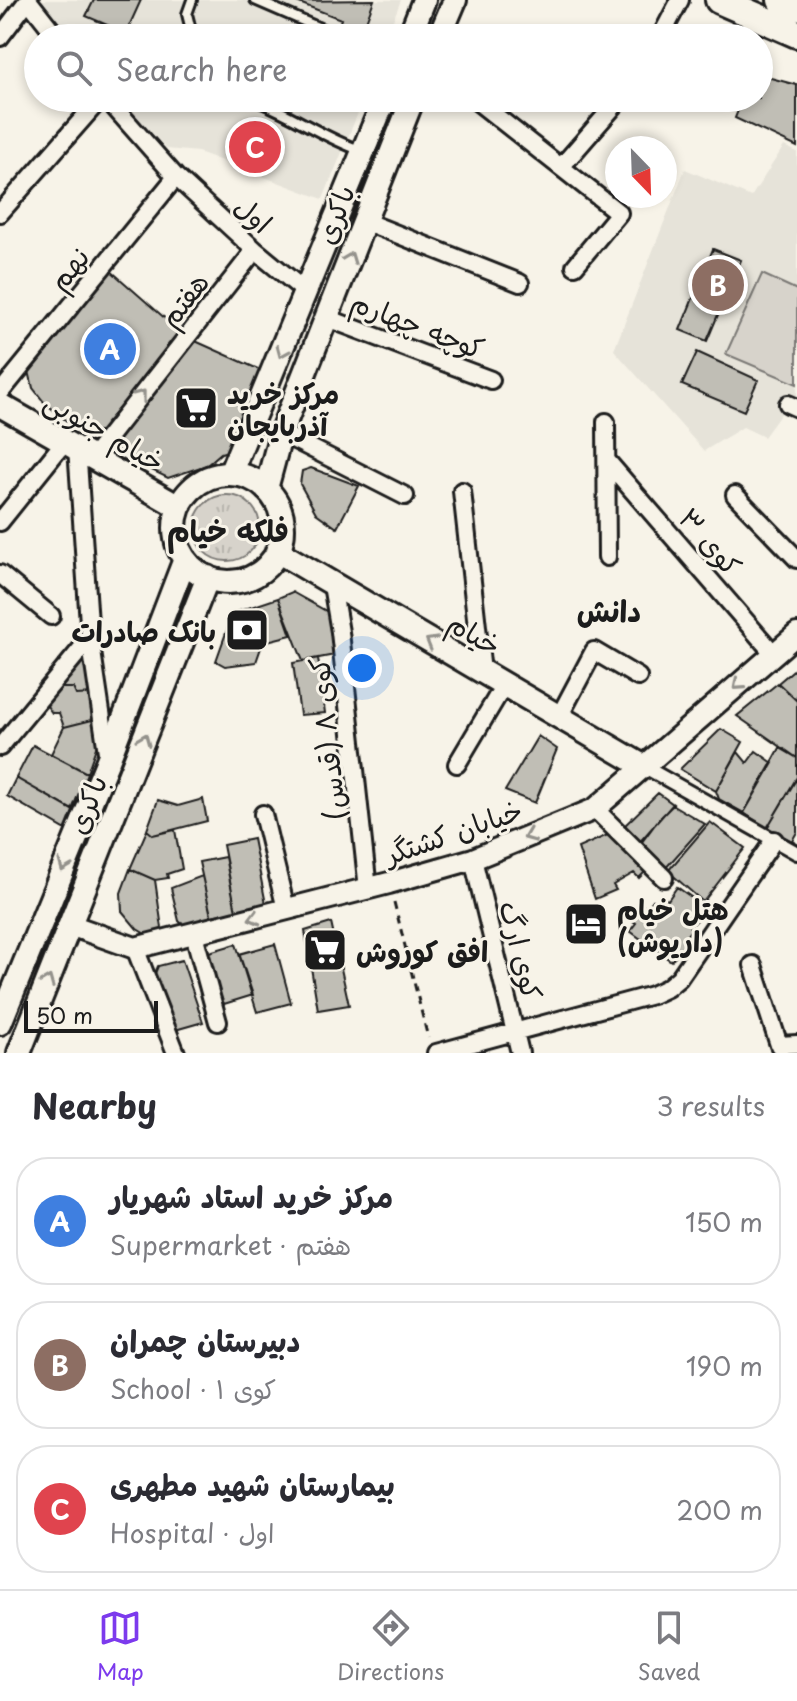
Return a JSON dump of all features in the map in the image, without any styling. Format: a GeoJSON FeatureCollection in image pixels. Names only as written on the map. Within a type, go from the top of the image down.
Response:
{"type":"FeatureCollection","features":[{"type":"Feature","properties":{"kind":"main road"},"geometry":{"type":"LineString","coordinates":[[415,24],[424,0]]}},
{"type":"Feature","properties":{"kind":"main road"},"geometry":{"type":"LineString","coordinates":[[445,24],[455,0]]}},
{"type":"Feature","properties":{"kind":"main road"},"geometry":{"type":"LineString","coordinates":[[719,0],[797,34]]}},
{"type":"Feature","properties":{"kind":"main road"},"geometry":{"type":"LineString","coordinates":[[781,0],[797,7]]}},
{"type":"Feature","properties":{"kind":"main road","name":"باکری"},"geometry":{"type":"LineString","coordinates":[[230,474],[379,112]]}},
{"type":"Feature","properties":{"kind":"main road","name":"باکری"},"geometry":{"type":"LineString","coordinates":[[266,489],[281,433],[407,112]]}},
{"type":"Feature","properties":{"kind":"main road"},"geometry":{"type":"LineString","coordinates":[[364,151],[388,160]]}},
{"type":"Feature","properties":{"kind":"main road","name":"خیام جنوبی"},"geometry":{"type":"LineString","coordinates":[[0,405],[179,507]]}},
{"type":"Feature","properties":{"kind":"main road"},"geometry":{"type":"LineString","coordinates":[[230,474],[256,481],[266,489],[280,512],[281,539],[277,551],[257,573],[241,580],[225,581],[195,570],[185,559],[175,533],[179,507],[194,486],[217,475],[230,474]]}},
{"type":"Feature","properties":{"kind":"main road","name":"خیام"},"geometry":{"type":"LineString","coordinates":[[277,551],[643,766]]}},
{"type":"Feature","properties":{"kind":"main road","name":"باکری"},"geometry":{"type":"LineString","coordinates":[[3,1007],[108,760],[185,559]]}},
{"type":"Feature","properties":{"kind":"main road","name":"باکری"},"geometry":{"type":"LineString","coordinates":[[19,1053],[208,577]]}},
{"type":"Feature","properties":{"kind":"street"},"geometry":{"type":"LineString","coordinates":[[0,37],[28,0],[47,24]]}},
{"type":"Feature","properties":{"kind":"street"},"geometry":{"type":"LineString","coordinates":[[667,24],[680,0]]}},
{"type":"Feature","properties":{"kind":"street"},"geometry":{"type":"LineString","coordinates":[[0,213],[90,112]]}},
{"type":"Feature","properties":{"kind":"street","name":"اول"},"geometry":{"type":"LineString","coordinates":[[116,112],[176,177],[307,293]]}},
{"type":"Feature","properties":{"kind":"street"},"geometry":{"type":"LineString","coordinates":[[491,112],[619,213],[575,266]]}},
{"type":"Feature","properties":{"kind":"street"},"geometry":{"type":"LineString","coordinates":[[561,167],[609,112]]}},
{"type":"Feature","properties":{"kind":"street","name":"نهم"},"geometry":{"type":"LineString","coordinates":[[0,393],[176,177]]}},
{"type":"Feature","properties":{"kind":"street"},"geometry":{"type":"LineString","coordinates":[[364,221],[520,283]]}},
{"type":"Feature","properties":{"kind":"street","name":"هفتم"},"geometry":{"type":"LineString","coordinates":[[0,522],[78,448],[255,250]]}},
{"type":"Feature","properties":{"kind":"street","name":"کوچه چهارم"},"geometry":{"type":"LineString","coordinates":[[327,318],[491,380]]}},
{"type":"Feature","properties":{"kind":"street"},"geometry":{"type":"LineString","coordinates":[[606,422],[607,557]]}},
{"type":"Feature","properties":{"kind":"street"},"geometry":{"type":"LineString","coordinates":[[281,433],[405,496]]}},
{"type":"Feature","properties":{"kind":"street"},"geometry":{"type":"LineString","coordinates":[[78,448],[90,638],[108,760]]}},
{"type":"Feature","properties":{"kind":"street","name":"کوی ۳"},"geometry":{"type":"LineString","coordinates":[[608,462],[774,654]]}},
{"type":"Feature","properties":{"kind":"street"},"geometry":{"type":"LineString","coordinates":[[462,491],[482,672]]}},
{"type":"Feature","properties":{"kind":"street"},"geometry":{"type":"LineString","coordinates":[[735,495],[797,559]]}},
{"type":"Feature","properties":{"kind":"street"},"geometry":{"type":"LineString","coordinates":[[0,574],[51,616]]}},
{"type":"Feature","properties":{"kind":"street","name":"کوی ۸ (قدس)"},"geometry":{"type":"LineString","coordinates":[[332,585],[340,632],[368,889]]}},
{"type":"Feature","properties":{"kind":"street","name":"خیابان کشتگر"},"geometry":{"type":"LineString","coordinates":[[135,948],[473,859],[595,809],[797,634]]}},
{"type":"Feature","properties":{"kind":"street"},"geometry":{"type":"LineString","coordinates":[[0,747],[90,638]]}},
{"type":"Feature","properties":{"kind":"street"},"geometry":{"type":"LineString","coordinates":[[559,717],[594,651],[638,677]]}},
{"type":"Feature","properties":{"kind":"street"},"geometry":{"type":"LineString","coordinates":[[457,764],[504,685]]}},
{"type":"Feature","properties":{"kind":"street"},"geometry":{"type":"LineString","coordinates":[[643,766],[797,853]]}},
{"type":"Feature","properties":{"kind":"street"},"geometry":{"type":"LineString","coordinates":[[595,809],[664,878]]}},
{"type":"Feature","properties":{"kind":"street"},"geometry":{"type":"LineString","coordinates":[[263,814],[286,909]]}},
{"type":"Feature","properties":{"kind":"street"},"geometry":{"type":"LineString","coordinates":[[432,1045],[515,1033],[652,995],[667,988],[679,978],[774,840]]}},
{"type":"Feature","properties":{"kind":"street","name":"کوی ارگ"},"geometry":{"type":"LineString","coordinates":[[473,859],[520,1053]]}},
{"type":"Feature","properties":{"kind":"street"},"geometry":{"type":"LineString","coordinates":[[70,925],[135,948],[176,1053]]}},
{"type":"Feature","properties":{"kind":"street"},"geometry":{"type":"LineString","coordinates":[[194,934],[218,1022]]}},
{"type":"Feature","properties":{"kind":"street"},"geometry":{"type":"LineString","coordinates":[[753,965],[779,1045],[797,1044]]}},
{"type":"Feature","properties":{"kind":"lane"},"geometry":{"type":"LineString","coordinates":[[190,24],[187,14],[192,0]]}},
{"type":"Feature","properties":{"kind":"lane"},"geometry":{"type":"LineString","coordinates":[[255,0],[267,2],[312,24]]}},
{"type":"Feature","properties":{"kind":"lane"},"geometry":{"type":"LineString","coordinates":[[284,112],[346,145],[364,151]]}},
{"type":"Feature","properties":{"kind":"path"},"geometry":{"type":"LineString","coordinates":[[389,883],[432,1045]]}},
{"type":"Feature","properties":{"kind":"shaded area"},"geometry":{"type":"Polygon","coordinates":[[[32,0],[401,0],[392,24],[53,24],[32,0]]]}},
{"type":"Feature","properties":{"kind":"shaded area"},"geometry":{"type":"Polygon","coordinates":[[[133,112],[358,112],[323,199],[198,152],[167,149],[133,112]]]}},
{"type":"Feature","properties":{"kind":"shaded area"},"geometry":{"type":"Polygon","coordinates":[[[784,146],[797,152],[797,408],[788,404],[764,437],[743,427],[704,451],[614,350],[670,208],[677,208],[677,189],[685,169],[751,197],[784,146]]]}},
{"type":"Feature","properties":{"kind":"green space"},"geometry":{"type":"Polygon","coordinates":[[[762,274],[797,290],[797,384],[726,354],[762,274]]]}},
{"type":"Feature","properties":{"kind":"green space"},"geometry":{"type":"Polygon","coordinates":[[[221,495],[233,495],[245,500],[255,510],[260,528],[258,541],[245,556],[233,561],[221,561],[209,556],[199,546],[194,534],[194,522],[199,510],[209,500],[221,495]]]}},
{"type":"Feature","properties":{"kind":"building"},"geometry":{"type":"Polygon","coordinates":[[[94,0],[141,0],[130,24],[105,24],[86,16],[94,0]]]}},
{"type":"Feature","properties":{"kind":"building"},"geometry":{"type":"Polygon","coordinates":[[[374,0],[365,24],[339,24],[341,19],[294,1],[374,0]]]}},
{"type":"Feature","properties":{"kind":"building"},"geometry":{"type":"Polygon","coordinates":[[[773,79],[797,85],[797,147],[735,118],[737,112],[773,112],[773,79]]]}},
{"type":"Feature","properties":{"kind":"building"},"geometry":{"type":"Polygon","coordinates":[[[713,249],[741,260],[707,341],[680,330],[713,249]]]}},
{"type":"Feature","properties":{"kind":"building"},"geometry":{"type":"Polygon","coordinates":[[[110,270],[184,335],[106,423],[108,425],[94,434],[80,432],[44,402],[33,388],[29,371],[110,270]]]}},
{"type":"Feature","properties":{"kind":"building","name":"مرکز خرید آذربایجان"},"geometry":{"type":"Polygon","coordinates":[[[193,340],[267,373],[235,449],[221,453],[207,465],[168,478],[135,462],[111,444],[193,340]]]}},
{"type":"Feature","properties":{"kind":"building"},"geometry":{"type":"Polygon","coordinates":[[[697,352],[758,380],[744,411],[682,385],[697,352]]]}},
{"type":"Feature","properties":{"kind":"building"},"geometry":{"type":"Polygon","coordinates":[[[311,468],[359,486],[337,528],[316,513],[300,484],[302,471],[311,468]]]}},
{"type":"Feature","properties":{"kind":"building"},"geometry":{"type":"Polygon","coordinates":[[[292,592],[333,615],[340,654],[303,661],[278,598],[292,592]]]}},
{"type":"Feature","properties":{"kind":"building"},"geometry":{"type":"Polygon","coordinates":[[[278,598],[291,635],[263,642],[256,662],[225,666],[216,661],[233,613],[278,598]]]}},
{"type":"Feature","properties":{"kind":"building"},"geometry":{"type":"Polygon","coordinates":[[[86,655],[94,694],[76,695],[73,688],[57,688],[86,655]]]}},
{"type":"Feature","properties":{"kind":"building"},"geometry":{"type":"Polygon","coordinates":[[[318,658],[325,713],[300,715],[293,663],[318,658]]]}},
{"type":"Feature","properties":{"kind":"building"},"geometry":{"type":"Polygon","coordinates":[[[797,667],[797,701],[778,683],[797,667]]]}},
{"type":"Feature","properties":{"kind":"building"},"geometry":{"type":"Polygon","coordinates":[[[778,683],[797,701],[797,758],[737,716],[778,683]]]}},
{"type":"Feature","properties":{"kind":"building"},"geometry":{"type":"Polygon","coordinates":[[[57,688],[73,688],[76,695],[92,694],[96,719],[64,727],[59,713],[52,713],[45,703],[57,688]]]}},
{"type":"Feature","properties":{"kind":"building"},"geometry":{"type":"Polygon","coordinates":[[[96,719],[100,736],[87,773],[51,754],[64,727],[96,719]]]}},
{"type":"Feature","properties":{"kind":"building"},"geometry":{"type":"Polygon","coordinates":[[[721,729],[743,742],[716,791],[680,769],[721,729]]]}},
{"type":"Feature","properties":{"kind":"building"},"geometry":{"type":"Polygon","coordinates":[[[538,736],[557,749],[535,803],[505,791],[538,736]]]}},
{"type":"Feature","properties":{"kind":"building"},"geometry":{"type":"Polygon","coordinates":[[[33,745],[87,773],[72,810],[16,778],[33,745]]]}},
{"type":"Feature","properties":{"kind":"building"},"geometry":{"type":"Polygon","coordinates":[[[780,748],[797,758],[797,777],[767,828],[744,813],[780,748]]]}},
{"type":"Feature","properties":{"kind":"building"},"geometry":{"type":"Polygon","coordinates":[[[756,751],[773,763],[744,813],[719,799],[716,791],[738,752],[747,763],[756,751]]]}},
{"type":"Feature","properties":{"kind":"building"},"geometry":{"type":"Polygon","coordinates":[[[16,778],[76,812],[68,831],[7,796],[16,778]]]}},
{"type":"Feature","properties":{"kind":"building"},"geometry":{"type":"Polygon","coordinates":[[[797,778],[797,832],[792,841],[767,828],[797,778]]]}},
{"type":"Feature","properties":{"kind":"building"},"geometry":{"type":"Polygon","coordinates":[[[658,793],[673,804],[637,845],[621,829],[658,793]]]}},
{"type":"Feature","properties":{"kind":"building"},"geometry":{"type":"Polygon","coordinates":[[[203,799],[207,821],[153,835],[147,830],[158,800],[178,806],[203,799]]]}},
{"type":"Feature","properties":{"kind":"building"},"geometry":{"type":"Polygon","coordinates":[[[673,805],[705,824],[664,870],[639,846],[673,805]]]}},
{"type":"Feature","properties":{"kind":"building"},"geometry":{"type":"Polygon","coordinates":[[[710,822],[745,848],[703,902],[668,871],[710,822]]]}},
{"type":"Feature","properties":{"kind":"building"},"geometry":{"type":"Polygon","coordinates":[[[147,830],[153,835],[175,830],[182,869],[167,874],[168,878],[155,880],[130,869],[147,830]]]}},
{"type":"Feature","properties":{"kind":"building"},"geometry":{"type":"Polygon","coordinates":[[[610,834],[647,870],[639,878],[634,873],[613,885],[616,890],[595,899],[578,848],[610,834]]]}},
{"type":"Feature","properties":{"kind":"building"},"geometry":{"type":"Polygon","coordinates":[[[253,839],[266,904],[236,911],[223,845],[253,839]]]}},
{"type":"Feature","properties":{"kind":"building"},"geometry":{"type":"Polygon","coordinates":[[[225,857],[236,911],[211,916],[199,862],[225,857]]]}},
{"type":"Feature","properties":{"kind":"building"},"geometry":{"type":"Polygon","coordinates":[[[130,869],[155,880],[163,935],[147,935],[137,929],[122,911],[121,893],[130,869]]]}},
{"type":"Feature","properties":{"kind":"building"},"geometry":{"type":"Polygon","coordinates":[[[202,876],[212,919],[184,926],[179,921],[171,888],[202,876]]]}},
{"type":"Feature","properties":{"kind":"building"},"geometry":{"type":"Polygon","coordinates":[[[677,887],[705,907],[690,927],[687,935],[691,938],[671,961],[630,931],[644,906],[647,908],[653,900],[658,904],[663,897],[668,900],[677,887]]]}},
{"type":"Feature","properties":{"kind":"building"},"geometry":{"type":"Polygon","coordinates":[[[331,923],[349,1005],[318,1010],[305,931],[331,923]]]}},
{"type":"Feature","properties":{"kind":"building"},"geometry":{"type":"Polygon","coordinates":[[[236,944],[253,995],[224,1004],[206,962],[209,952],[236,944]]]}},
{"type":"Feature","properties":{"kind":"building"},"geometry":{"type":"Polygon","coordinates":[[[275,944],[291,1003],[257,1012],[239,954],[275,944]]]}},
{"type":"Feature","properties":{"kind":"building"},"geometry":{"type":"Polygon","coordinates":[[[182,960],[203,1022],[175,1030],[153,978],[158,966],[182,960]]]}},
{"type":"Feature","properties":{"kind":"place","name":"بیمارستان شهید مطهری"},"geometry":{"type":"Point","coordinates":[255,147]}},
{"type":"Feature","properties":{"kind":"place","name":"دبیرستان چمران"},"geometry":{"type":"Point","coordinates":[718,285]}},
{"type":"Feature","properties":{"kind":"place","name":"مرکز خرید استاد شهریار"},"geometry":{"type":"Point","coordinates":[110,349]}},
{"type":"Feature","properties":{"kind":"place","name":"مرکز خرید آذربایجان"},"geometry":{"type":"Point","coordinates":[196,408]}},
{"type":"Feature","properties":{"kind":"place","name":"بانک صادرات"},"geometry":{"type":"Point","coordinates":[247,630]}},
{"type":"Feature","properties":{"kind":"place","name":"هتل خیام (داریوش)"},"geometry":{"type":"Point","coordinates":[586,924]}},
{"type":"Feature","properties":{"kind":"place","name":"افق کوروش"},"geometry":{"type":"Point","coordinates":[325,950]}},
{"type":"Feature","properties":{"kind":"district","name":"فلکه خیام"},"geometry":{"type":"Point","coordinates":[228,529]}},
{"type":"Feature","properties":{"kind":"district","name":"دانش"},"geometry":{"type":"Point","coordinates":[609,609]}}]}
